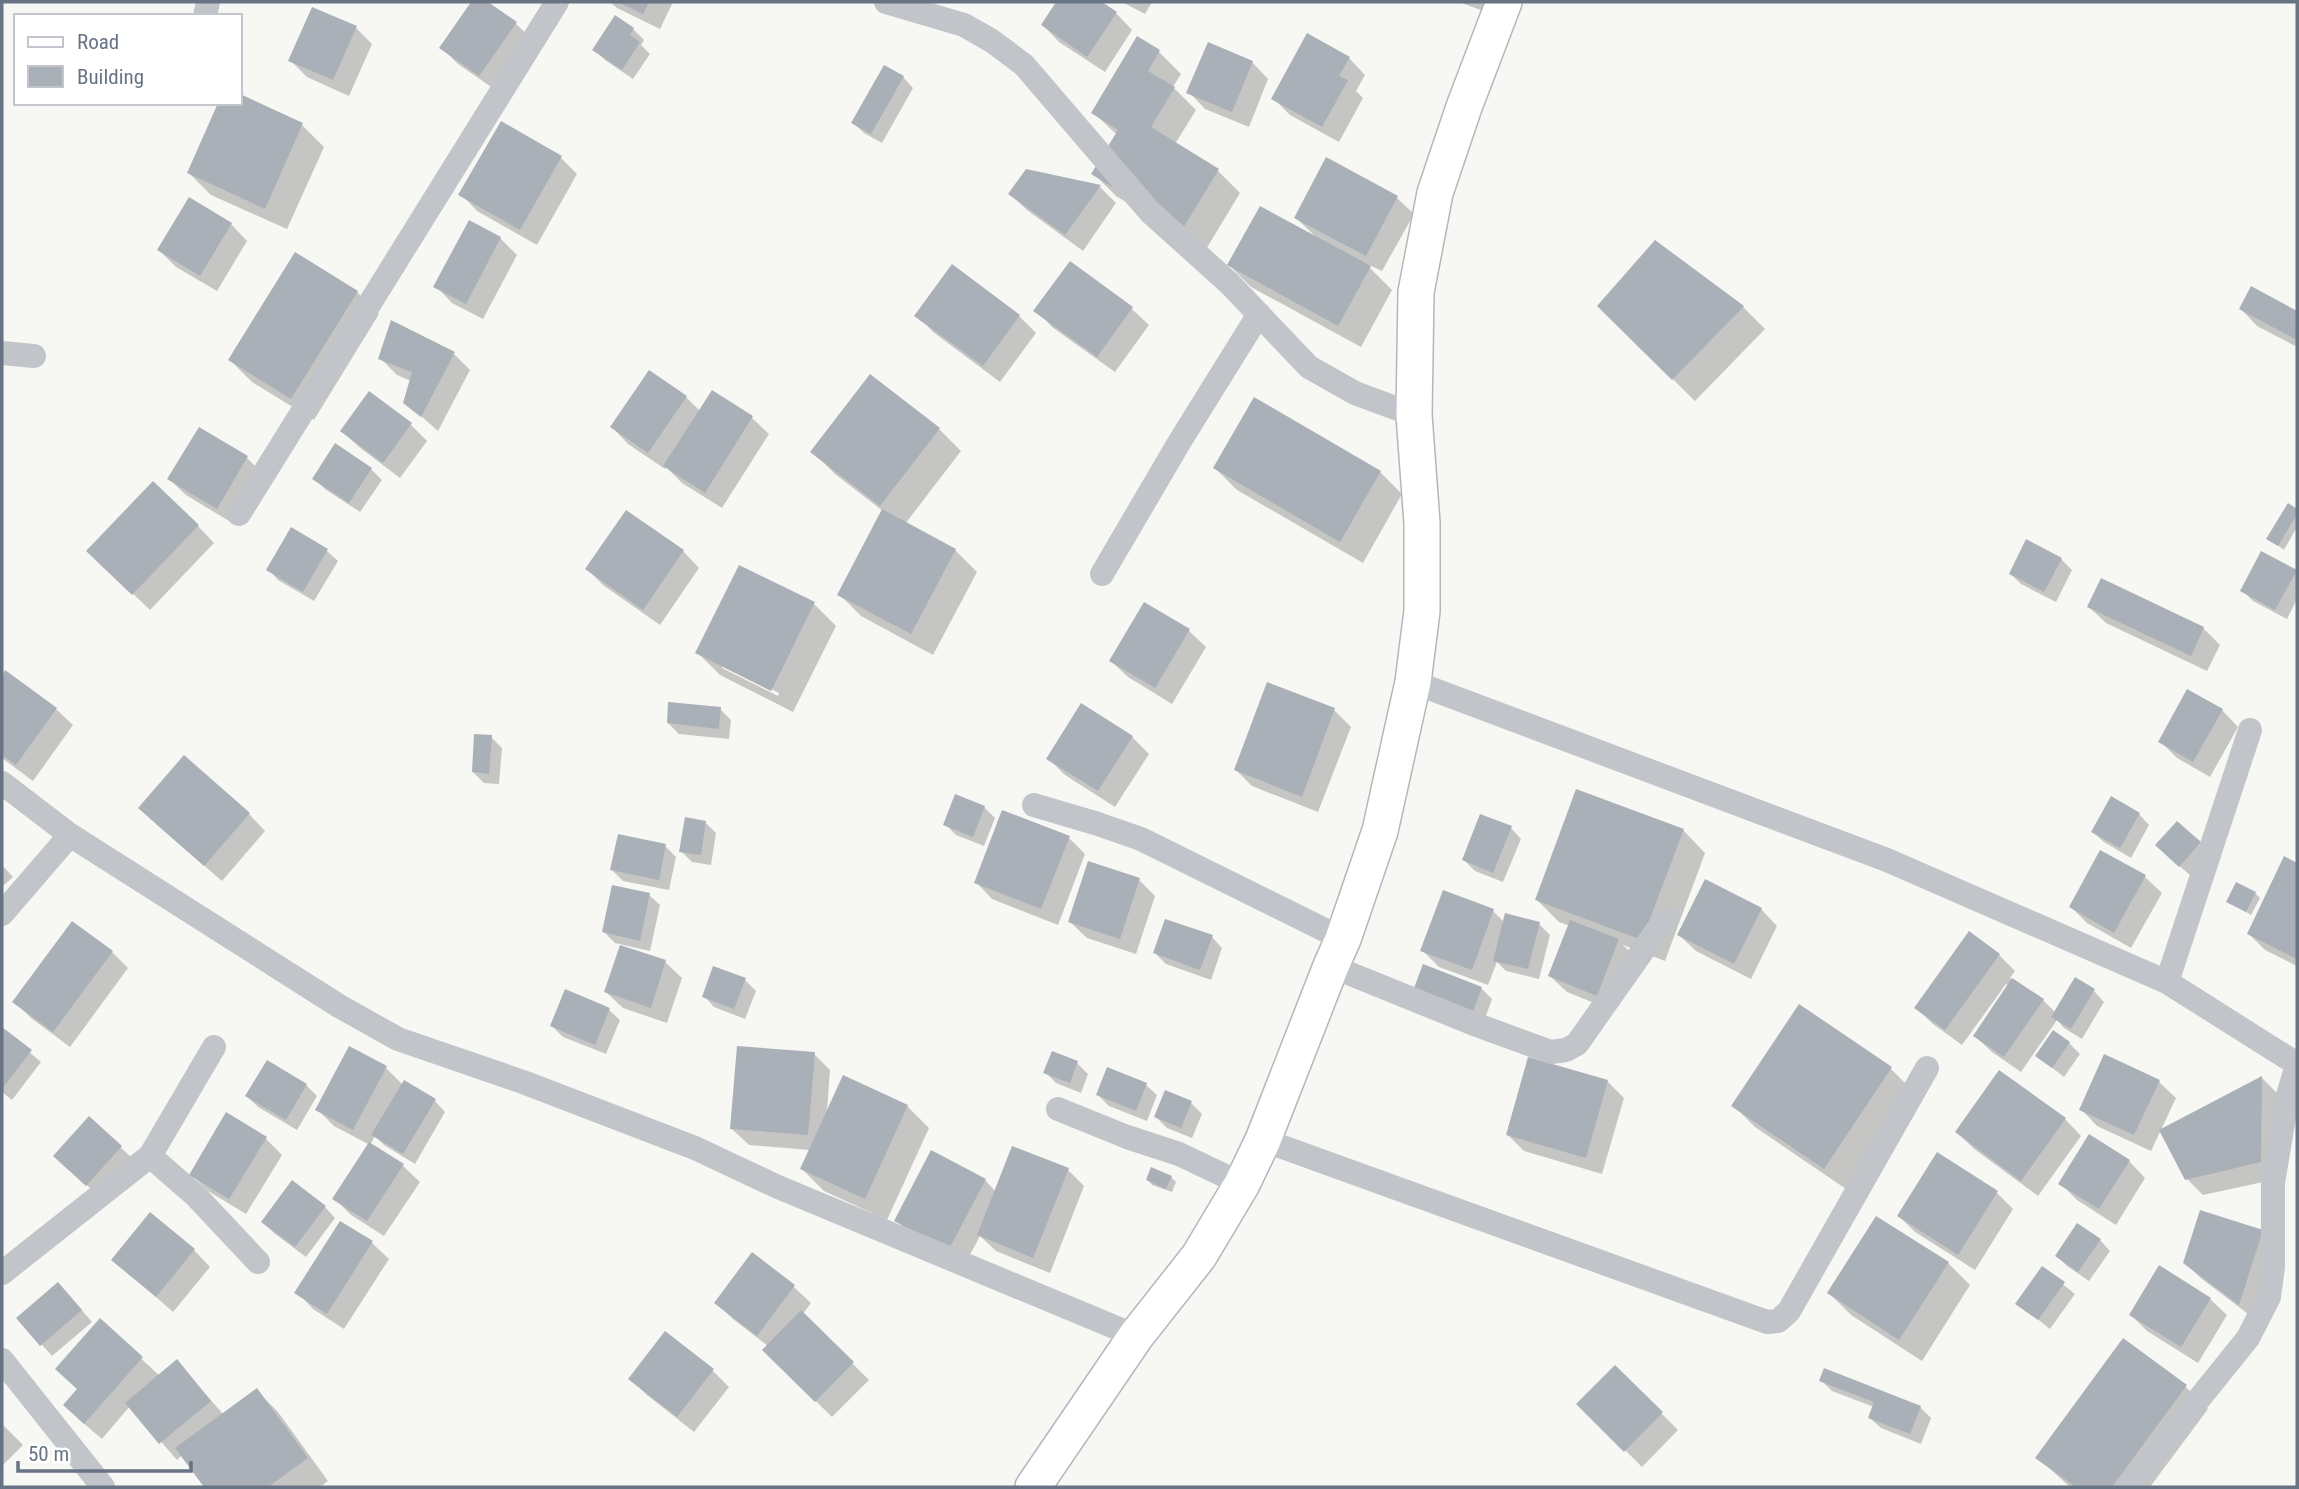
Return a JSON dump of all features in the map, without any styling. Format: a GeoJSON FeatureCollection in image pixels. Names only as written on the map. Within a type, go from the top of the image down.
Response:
{"type":"FeatureCollection","features":[{"type":"Feature","properties":{"kind":"street"},"geometry":{"type":"LineString","coordinates":[[239,514],[556,2]]}},
{"type":"Feature","properties":{"kind":"street"},"geometry":{"type":"LineString","coordinates":[[886,2],[964,25],[992,41],[1024,65],[1150,212],[1229,283],[1309,367],[1355,393],[1414,415]]}},
{"type":"Feature","properties":{"kind":"street"},"geometry":{"type":"LineString","coordinates":[[1033,1487],[1136,1336],[1199,1256],[1242,1184],[1263,1140],[1337,952],[1380,831],[1413,682],[1422,611],[1422,523],[1414,415],[1416,292],[1435,193],[1497,4]]}},
{"type":"Feature","properties":{"kind":"street"},"geometry":{"type":"LineString","coordinates":[[1102,573],[1259,314]]}},
{"type":"Feature","properties":{"kind":"street"},"geometry":{"type":"LineString","coordinates":[[2,353],[34,356]]}},
{"type":"Feature","properties":{"kind":"street"},"geometry":{"type":"LineString","coordinates":[[1413,682],[1887,860],[2167,982],[2297,1064],[2287,1100],[2273,1183],[2273,1266],[2269,1297],[2248,1338],[2128,1487]]}},
{"type":"Feature","properties":{"kind":"street"},"geometry":{"type":"LineString","coordinates":[[2167,982],[2250,730]]}},
{"type":"Feature","properties":{"kind":"street"},"geometry":{"type":"LineString","coordinates":[[2,783],[71,835],[339,1006],[398,1039],[523,1082],[695,1148],[790,1192],[1136,1336]]}},
{"type":"Feature","properties":{"kind":"street"},"geometry":{"type":"LineString","coordinates":[[1034,805],[1141,839],[1337,952],[1513,1038],[1551,1052],[1566,1051],[1577,1044],[1665,919]]}},
{"type":"Feature","properties":{"kind":"street"},"geometry":{"type":"LineString","coordinates":[[2,914],[71,835]]}},
{"type":"Feature","properties":{"kind":"street"},"geometry":{"type":"LineString","coordinates":[[2,1273],[150,1156],[214,1047]]}},
{"type":"Feature","properties":{"kind":"street"},"geometry":{"type":"LineString","coordinates":[[1263,1140],[1768,1322],[1778,1321],[1789,1311],[1927,1068]]}},
{"type":"Feature","properties":{"kind":"street"},"geometry":{"type":"LineString","coordinates":[[1058,1109],[1127,1137],[1179,1154],[1242,1184]]}},
{"type":"Feature","properties":{"kind":"street"},"geometry":{"type":"LineString","coordinates":[[150,1156],[196,1196],[258,1262]]}},
{"type":"Feature","properties":{"kind":"street"},"geometry":{"type":"LineString","coordinates":[[2,1360],[103,1487]]}},
{"type":"Feature","properties":{"kind":"building"},"geometry":{"type":"Polygon","coordinates":[[[471,2],[488,2],[517,22],[479,76],[439,48],[471,2]]]}},
{"type":"Feature","properties":{"kind":"building"},"geometry":{"type":"Polygon","coordinates":[[[618,2],[649,2],[643,14],[618,2]]]}},
{"type":"Feature","properties":{"kind":"building"},"geometry":{"type":"Polygon","coordinates":[[[1056,2],[1102,2],[1117,12],[1087,57],[1041,25],[1056,2]]]}},
{"type":"Feature","properties":{"kind":"building"},"geometry":{"type":"Polygon","coordinates":[[[312,7],[357,26],[333,80],[288,61],[312,7]]]}},
{"type":"Feature","properties":{"kind":"building"},"geometry":{"type":"Polygon","coordinates":[[[615,15],[634,28],[630,35],[640,42],[622,70],[592,50],[615,15]]]}},
{"type":"Feature","properties":{"kind":"building"},"geometry":{"type":"Polygon","coordinates":[[[1307,33],[1350,57],[1339,76],[1348,80],[1322,127],[1271,99],[1307,33]]]}},
{"type":"Feature","properties":{"kind":"building"},"geometry":{"type":"Polygon","coordinates":[[[1137,36],[1160,50],[1148,71],[1175,87],[1151,127],[1219,169],[1182,230],[1091,174],[1118,130],[1091,113],[1137,36]]]}},
{"type":"Feature","properties":{"kind":"building"},"geometry":{"type":"Polygon","coordinates":[[[1208,42],[1253,61],[1232,112],[1186,93],[1208,42]]]}},
{"type":"Feature","properties":{"kind":"building"},"geometry":{"type":"Polygon","coordinates":[[[884,65],[904,76],[871,134],[851,123],[884,65]]]}},
{"type":"Feature","properties":{"kind":"building"},"geometry":{"type":"Polygon","coordinates":[[[242,95],[303,123],[265,209],[187,173],[217,105],[242,105],[242,95]]]}},
{"type":"Feature","properties":{"kind":"building"},"geometry":{"type":"Polygon","coordinates":[[[501,121],[562,156],[520,230],[458,195],[501,121]]]}},
{"type":"Feature","properties":{"kind":"building"},"geometry":{"type":"Polygon","coordinates":[[[1326,157],[1398,196],[1366,256],[1294,218],[1326,157]]]}},
{"type":"Feature","properties":{"kind":"building"},"geometry":{"type":"Polygon","coordinates":[[[1026,169],[1101,185],[1065,235],[1008,194],[1026,169]]]}},
{"type":"Feature","properties":{"kind":"building"},"geometry":{"type":"Polygon","coordinates":[[[189,197],[232,223],[200,276],[157,250],[189,197]]]}},
{"type":"Feature","properties":{"kind":"building"},"geometry":{"type":"Polygon","coordinates":[[[1260,206],[1371,266],[1338,326],[1227,265],[1260,206]]]}},
{"type":"Feature","properties":{"kind":"building"},"geometry":{"type":"Polygon","coordinates":[[[469,220],[501,237],[466,304],[433,287],[469,220]]]}},
{"type":"Feature","properties":{"kind":"building"},"geometry":{"type":"Polygon","coordinates":[[[1655,240],[1744,306],[1672,380],[1597,306],[1655,240]]]}},
{"type":"Feature","properties":{"kind":"building"},"geometry":{"type":"Polygon","coordinates":[[[295,252],[358,291],[291,399],[228,360],[295,252]]]}},
{"type":"Feature","properties":{"kind":"building"},"geometry":{"type":"Polygon","coordinates":[[[1070,261],[1133,307],[1097,357],[1033,311],[1070,261]]]}},
{"type":"Feature","properties":{"kind":"building"},"geometry":{"type":"Polygon","coordinates":[[[952,264],[1020,315],[983,366],[914,316],[952,264]]]}},
{"type":"Feature","properties":{"kind":"building"},"geometry":{"type":"Polygon","coordinates":[[[2251,286],[2297,311],[2297,340],[2239,309],[2251,286]]]}},
{"type":"Feature","properties":{"kind":"building"},"geometry":{"type":"Polygon","coordinates":[[[391,320],[455,352],[421,417],[403,403],[412,372],[378,359],[391,320]]]}},
{"type":"Feature","properties":{"kind":"building"},"geometry":{"type":"Polygon","coordinates":[[[649,370],[687,396],[648,453],[610,427],[649,370]]]}},
{"type":"Feature","properties":{"kind":"building"},"geometry":{"type":"Polygon","coordinates":[[[870,374],[940,428],[880,506],[810,452],[870,374]]]}},
{"type":"Feature","properties":{"kind":"building"},"geometry":{"type":"Polygon","coordinates":[[[712,390],[753,416],[705,493],[663,466],[712,390]]]}},
{"type":"Feature","properties":{"kind":"building"},"geometry":{"type":"Polygon","coordinates":[[[369,391],[412,423],[383,463],[340,431],[369,391]]]}},
{"type":"Feature","properties":{"kind":"building"},"geometry":{"type":"Polygon","coordinates":[[[1254,397],[1381,471],[1340,542],[1213,468],[1254,397]]]}},
{"type":"Feature","properties":{"kind":"building"},"geometry":{"type":"Polygon","coordinates":[[[199,427],[248,456],[217,509],[167,479],[199,427]]]}},
{"type":"Feature","properties":{"kind":"building"},"geometry":{"type":"Polygon","coordinates":[[[335,443],[372,468],[349,503],[312,479],[335,443]]]}},
{"type":"Feature","properties":{"kind":"building"},"geometry":{"type":"Polygon","coordinates":[[[153,481],[199,525],[132,595],[86,551],[153,481]]]}},
{"type":"Feature","properties":{"kind":"building"},"geometry":{"type":"Polygon","coordinates":[[[2288,503],[2297,509],[2297,514],[2278,546],[2266,539],[2288,503]]]}},
{"type":"Feature","properties":{"kind":"building"},"geometry":{"type":"Polygon","coordinates":[[[882,509],[956,549],[911,634],[837,595],[882,509]]]}},
{"type":"Feature","properties":{"kind":"building"},"geometry":{"type":"Polygon","coordinates":[[[626,510],[684,550],[643,610],[585,569],[626,510]]]}},
{"type":"Feature","properties":{"kind":"building"},"geometry":{"type":"Polygon","coordinates":[[[291,527],[328,549],[303,592],[266,570],[291,527]]]}},
{"type":"Feature","properties":{"kind":"building"},"geometry":{"type":"Polygon","coordinates":[[[2026,539],[2062,558],[2044,592],[2009,574],[2026,539]]]}},
{"type":"Feature","properties":{"kind":"building"},"geometry":{"type":"Polygon","coordinates":[[[2261,551],[2297,570],[2275,610],[2240,591],[2261,551]]]}},
{"type":"Feature","properties":{"kind":"building"},"geometry":{"type":"Polygon","coordinates":[[[739,565],[815,602],[771,691],[695,653],[739,565]]]}},
{"type":"Feature","properties":{"kind":"building"},"geometry":{"type":"Polygon","coordinates":[[[2101,578],[2204,627],[2191,656],[2087,607],[2101,578]]]}},
{"type":"Feature","properties":{"kind":"building"},"geometry":{"type":"Polygon","coordinates":[[[1144,602],[1190,629],[1155,688],[1109,661],[1144,602]]]}},
{"type":"Feature","properties":{"kind":"building"},"geometry":{"type":"Polygon","coordinates":[[[5,670],[57,708],[16,765],[2,755],[2,676],[5,670]]]}},
{"type":"Feature","properties":{"kind":"building"},"geometry":{"type":"Polygon","coordinates":[[[1267,682],[1335,708],[1302,797],[1234,770],[1267,682]]]}},
{"type":"Feature","properties":{"kind":"building"},"geometry":{"type":"Polygon","coordinates":[[[2187,689],[2223,709],[2193,762],[2158,742],[2187,689]]]}},
{"type":"Feature","properties":{"kind":"building"},"geometry":{"type":"Polygon","coordinates":[[[668,702],[721,707],[719,729],[667,723],[668,702]]]}},
{"type":"Feature","properties":{"kind":"building"},"geometry":{"type":"Polygon","coordinates":[[[1081,703],[1133,736],[1098,791],[1046,759],[1081,703]]]}},
{"type":"Feature","properties":{"kind":"building"},"geometry":{"type":"Polygon","coordinates":[[[474,734],[492,735],[489,774],[472,772],[474,734]]]}},
{"type":"Feature","properties":{"kind":"building"},"geometry":{"type":"Polygon","coordinates":[[[184,755],[250,813],[204,866],[138,808],[184,755]]]}},
{"type":"Feature","properties":{"kind":"building"},"geometry":{"type":"Polygon","coordinates":[[[1576,789],[1684,829],[1642,940],[1535,900],[1576,789]]]}},
{"type":"Feature","properties":{"kind":"building"},"geometry":{"type":"Polygon","coordinates":[[[955,794],[985,806],[973,837],[943,825],[955,794]]]}},
{"type":"Feature","properties":{"kind":"building"},"geometry":{"type":"Polygon","coordinates":[[[2111,796],[2140,813],[2120,848],[2091,832],[2111,796]]]}},
{"type":"Feature","properties":{"kind":"building"},"geometry":{"type":"Polygon","coordinates":[[[1002,810],[1070,836],[1041,909],[974,883],[1002,810]]]}},
{"type":"Feature","properties":{"kind":"building"},"geometry":{"type":"Polygon","coordinates":[[[1480,814],[1512,826],[1493,873],[1462,860],[1480,814]]]}},
{"type":"Feature","properties":{"kind":"building"},"geometry":{"type":"Polygon","coordinates":[[[685,817],[706,821],[701,855],[679,852],[685,817]]]}},
{"type":"Feature","properties":{"kind":"building"},"geometry":{"type":"Polygon","coordinates":[[[2177,821],[2201,842],[2179,867],[2155,845],[2177,821]]]}},
{"type":"Feature","properties":{"kind":"building"},"geometry":{"type":"Polygon","coordinates":[[[618,834],[666,844],[659,880],[610,870],[618,834]]]}},
{"type":"Feature","properties":{"kind":"building"},"geometry":{"type":"Polygon","coordinates":[[[2100,850],[2146,875],[2114,933],[2069,907],[2100,850]]]}},
{"type":"Feature","properties":{"kind":"building"},"geometry":{"type":"Polygon","coordinates":[[[2284,856],[2297,863],[2297,959],[2247,934],[2284,856]]]}},
{"type":"Feature","properties":{"kind":"building"},"geometry":{"type":"Polygon","coordinates":[[[1088,861],[1140,878],[1120,939],[1068,922],[1088,861]]]}},
{"type":"Feature","properties":{"kind":"building"},"geometry":{"type":"Polygon","coordinates":[[[1705,879],[1762,908],[1734,964],[1677,935],[1705,879]]]}},
{"type":"Feature","properties":{"kind":"building"},"geometry":{"type":"Polygon","coordinates":[[[2236,882],[2256,892],[2246,912],[2226,902],[2236,882]]]}},
{"type":"Feature","properties":{"kind":"building"},"geometry":{"type":"Polygon","coordinates":[[[612,885],[650,893],[640,941],[602,932],[612,885]]]}},
{"type":"Feature","properties":{"kind":"building"},"geometry":{"type":"Polygon","coordinates":[[[1443,890],[1494,909],[1472,970],[1420,951],[1443,890]]]}},
{"type":"Feature","properties":{"kind":"building"},"geometry":{"type":"Polygon","coordinates":[[[1505,913],[1540,922],[1528,969],[1493,961],[1505,913]]]}},
{"type":"Feature","properties":{"kind":"building"},"geometry":{"type":"Polygon","coordinates":[[[1165,919],[1213,935],[1200,970],[1153,953],[1165,919]]]}},
{"type":"Feature","properties":{"kind":"building"},"geometry":{"type":"Polygon","coordinates":[[[1570,920],[1619,939],[1597,996],[1548,976],[1570,920]]]}},
{"type":"Feature","properties":{"kind":"building"},"geometry":{"type":"Polygon","coordinates":[[[72,921],[113,951],[53,1032],[12,1002],[72,921]]]}},
{"type":"Feature","properties":{"kind":"building"},"geometry":{"type":"Polygon","coordinates":[[[1969,931],[2000,954],[1945,1030],[1914,1008],[1969,931]]]}},
{"type":"Feature","properties":{"kind":"building"},"geometry":{"type":"Polygon","coordinates":[[[620,945],[666,960],[651,1008],[604,992],[620,945]]]}},
{"type":"Feature","properties":{"kind":"building"},"geometry":{"type":"Polygon","coordinates":[[[1423,964],[1482,987],[1473,1011],[1414,988],[1423,964]]]}},
{"type":"Feature","properties":{"kind":"building"},"geometry":{"type":"Polygon","coordinates":[[[713,966],[746,978],[734,1009],[702,997],[713,966]]]}},
{"type":"Feature","properties":{"kind":"building"},"geometry":{"type":"Polygon","coordinates":[[[2075,977],[2095,989],[2071,1029],[2051,1017],[2075,977]]]}},
{"type":"Feature","properties":{"kind":"building"},"geometry":{"type":"Polygon","coordinates":[[[2012,978],[2044,999],[2004,1057],[1973,1036],[2012,978]]]}},
{"type":"Feature","properties":{"kind":"building"},"geometry":{"type":"Polygon","coordinates":[[[565,989],[610,1008],[595,1045],[550,1026],[565,989]]]}},
{"type":"Feature","properties":{"kind":"building"},"geometry":{"type":"Polygon","coordinates":[[[1799,1004],[1892,1067],[1824,1169],[1731,1106],[1799,1004]]]}},
{"type":"Feature","properties":{"kind":"building"},"geometry":{"type":"Polygon","coordinates":[[[2,1027],[32,1050],[2,1089],[2,1027]]]}},
{"type":"Feature","properties":{"kind":"building"},"geometry":{"type":"Polygon","coordinates":[[[2053,1030],[2070,1042],[2052,1068],[2035,1056],[2053,1030]]]}},
{"type":"Feature","properties":{"kind":"building"},"geometry":{"type":"Polygon","coordinates":[[[349,1046],[387,1066],[353,1130],[315,1110],[349,1046]]]}},
{"type":"Feature","properties":{"kind":"building"},"geometry":{"type":"Polygon","coordinates":[[[737,1046],[815,1052],[808,1135],[730,1129],[737,1046]]]}},
{"type":"Feature","properties":{"kind":"building"},"geometry":{"type":"Polygon","coordinates":[[[1052,1051],[1078,1061],[1070,1083],[1043,1073],[1052,1051]]]}},
{"type":"Feature","properties":{"kind":"building"},"geometry":{"type":"Polygon","coordinates":[[[2104,1054],[2160,1080],[2134,1135],[2079,1110],[2104,1054]]]}},
{"type":"Feature","properties":{"kind":"building"},"geometry":{"type":"Polygon","coordinates":[[[1528,1057],[1608,1080],[1586,1158],[1506,1135],[1528,1057]]]}},
{"type":"Feature","properties":{"kind":"building"},"geometry":{"type":"Polygon","coordinates":[[[267,1060],[307,1084],[286,1120],[245,1096],[267,1060]]]}},
{"type":"Feature","properties":{"kind":"building"},"geometry":{"type":"Polygon","coordinates":[[[1107,1067],[1147,1083],[1136,1111],[1096,1095],[1107,1067]]]}},
{"type":"Feature","properties":{"kind":"building"},"geometry":{"type":"Polygon","coordinates":[[[1999,1070],[2066,1118],[2021,1181],[1955,1132],[1999,1070]]]}},
{"type":"Feature","properties":{"kind":"building"},"geometry":{"type":"Polygon","coordinates":[[[843,1075],[908,1105],[865,1199],[800,1169],[843,1075]]]}},
{"type":"Feature","properties":{"kind":"building"},"geometry":{"type":"Polygon","coordinates":[[[2262,1076],[2261,1162],[2185,1180],[2159,1130],[2262,1076]]]}},
{"type":"Feature","properties":{"kind":"building"},"geometry":{"type":"Polygon","coordinates":[[[404,1080],[436,1099],[403,1154],[371,1135],[404,1080]]]}},
{"type":"Feature","properties":{"kind":"building"},"geometry":{"type":"Polygon","coordinates":[[[1165,1090],[1192,1101],[1181,1128],[1154,1117],[1165,1090]]]}},
{"type":"Feature","properties":{"kind":"building"},"geometry":{"type":"Polygon","coordinates":[[[226,1112],[267,1137],[229,1199],[189,1175],[226,1112]]]}},
{"type":"Feature","properties":{"kind":"building"},"geometry":{"type":"Polygon","coordinates":[[[89,1116],[122,1146],[86,1186],[53,1156],[89,1116]]]}},
{"type":"Feature","properties":{"kind":"building"},"geometry":{"type":"Polygon","coordinates":[[[2089,1134],[2130,1160],[2099,1209],[2058,1184],[2089,1134]]]}},
{"type":"Feature","properties":{"kind":"building"},"geometry":{"type":"Polygon","coordinates":[[[369,1142],[404,1164],[367,1221],[332,1199],[369,1142]]]}},
{"type":"Feature","properties":{"kind":"building"},"geometry":{"type":"Polygon","coordinates":[[[1012,1146],[1069,1168],[1033,1258],[977,1235],[1012,1146]]]}},
{"type":"Feature","properties":{"kind":"building"},"geometry":{"type":"Polygon","coordinates":[[[931,1150],[986,1179],[949,1249],[894,1221],[931,1150]]]}},
{"type":"Feature","properties":{"kind":"building"},"geometry":{"type":"Polygon","coordinates":[[[1937,1152],[1998,1191],[1958,1255],[1897,1216],[1937,1152]]]}},
{"type":"Feature","properties":{"kind":"building"},"geometry":{"type":"Polygon","coordinates":[[[1151,1167],[1172,1176],[1166,1189],[1146,1180],[1151,1167]]]}},
{"type":"Feature","properties":{"kind":"building"},"geometry":{"type":"Polygon","coordinates":[[[292,1180],[326,1206],[295,1247],[261,1222],[292,1180]]]}},
{"type":"Feature","properties":{"kind":"building"},"geometry":{"type":"Polygon","coordinates":[[[2200,1210],[2263,1230],[2239,1305],[2183,1263],[2200,1210]]]}},
{"type":"Feature","properties":{"kind":"building"},"geometry":{"type":"Polygon","coordinates":[[[150,1212],[195,1249],[156,1297],[111,1260],[150,1212]]]}},
{"type":"Feature","properties":{"kind":"building"},"geometry":{"type":"Polygon","coordinates":[[[1876,1216],[1949,1262],[1899,1340],[1827,1293],[1876,1216]]]}},
{"type":"Feature","properties":{"kind":"building"},"geometry":{"type":"Polygon","coordinates":[[[340,1221],[373,1241],[327,1314],[294,1293],[340,1221]]]}},
{"type":"Feature","properties":{"kind":"building"},"geometry":{"type":"Polygon","coordinates":[[[2077,1223],[2101,1239],[2078,1272],[2055,1256],[2077,1223]]]}},
{"type":"Feature","properties":{"kind":"building"},"geometry":{"type":"Polygon","coordinates":[[[752,1252],[795,1285],[757,1336],[714,1303],[752,1252]]]}},
{"type":"Feature","properties":{"kind":"building"},"geometry":{"type":"Polygon","coordinates":[[[2159,1265],[2211,1298],[2181,1347],[2129,1315],[2159,1265]]]}},
{"type":"Feature","properties":{"kind":"building"},"geometry":{"type":"Polygon","coordinates":[[[2042,1266],[2065,1282],[2038,1320],[2015,1304],[2042,1266]]]}},
{"type":"Feature","properties":{"kind":"building"},"geometry":{"type":"Polygon","coordinates":[[[58,1282],[82,1310],[40,1346],[16,1318],[58,1282]]]}},
{"type":"Feature","properties":{"kind":"building"},"geometry":{"type":"Polygon","coordinates":[[[801,1310],[854,1362],[815,1402],[762,1350],[801,1310]]]}},
{"type":"Feature","properties":{"kind":"building"},"geometry":{"type":"Polygon","coordinates":[[[100,1318],[143,1357],[84,1424],[63,1405],[77,1389],[55,1369],[100,1318]]]}},
{"type":"Feature","properties":{"kind":"building"},"geometry":{"type":"Polygon","coordinates":[[[665,1331],[714,1369],[677,1417],[628,1379],[665,1331]]]}},
{"type":"Feature","properties":{"kind":"building"},"geometry":{"type":"Polygon","coordinates":[[[2123,1338],[2187,1385],[2112,1487],[2076,1487],[2035,1458],[2123,1338]]]}},
{"type":"Feature","properties":{"kind":"building"},"geometry":{"type":"Polygon","coordinates":[[[177,1359],[211,1401],[159,1444],[125,1403],[177,1359]]]}},
{"type":"Feature","properties":{"kind":"building"},"geometry":{"type":"Polygon","coordinates":[[[1615,1365],[1663,1412],[1624,1452],[1576,1404],[1615,1365]]]}},
{"type":"Feature","properties":{"kind":"building"},"geometry":{"type":"Polygon","coordinates":[[[1824,1368],[1921,1406],[1910,1434],[1868,1418],[1874,1402],[1819,1381],[1824,1368]]]}},
{"type":"Feature","properties":{"kind":"building"},"geometry":{"type":"Polygon","coordinates":[[[257,1388],[308,1458],[268,1487],[204,1487],[175,1448],[257,1388]]]}}]}
